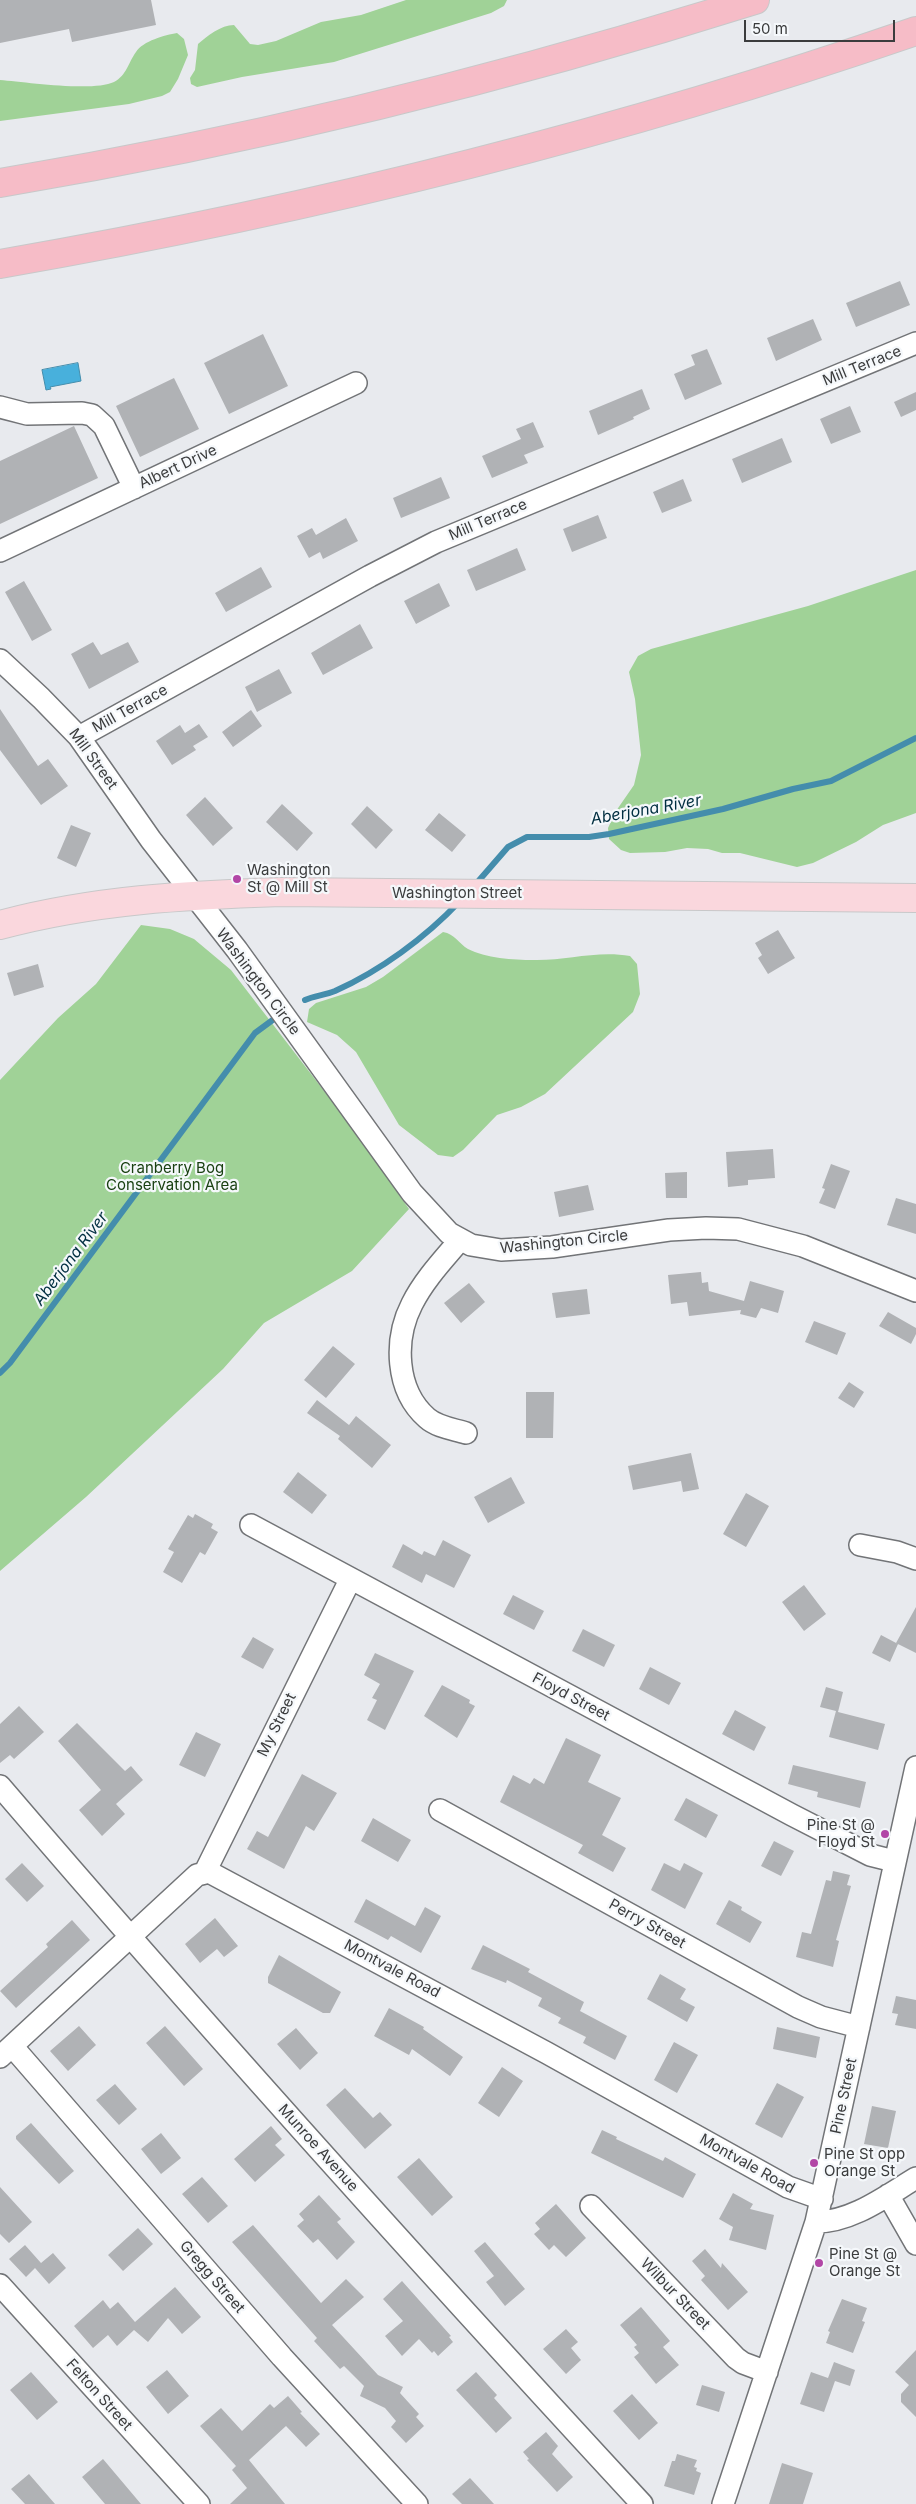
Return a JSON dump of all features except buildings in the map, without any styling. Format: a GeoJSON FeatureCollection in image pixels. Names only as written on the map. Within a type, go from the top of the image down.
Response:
{"type":"FeatureCollection","features":[{"type":"Feature","properties":{"kind":"highway"},"geometry":{"type":"LineString","coordinates":[[0,183],[197,146],[421,95],[616,42],[755,0]]}},
{"type":"Feature","properties":{"kind":"highway"},"geometry":{"type":"LineString","coordinates":[[0,264],[212,225],[472,165],[712,98],[916,31]]}},
{"type":"Feature","properties":{"kind":"main road","name":"Washington Street"},"geometry":{"type":"LineString","coordinates":[[0,925],[81,908],[191,895],[282,892],[916,898]]}},
{"type":"Feature","properties":{"kind":"street","name":"Mill Terrace"},"geometry":{"type":"LineString","coordinates":[[79,737],[370,576],[436,542],[916,343]]}},
{"type":"Feature","properties":{"kind":"street","name":"Albert Drive"},"geometry":{"type":"LineString","coordinates":[[0,551],[356,382]]}},
{"type":"Feature","properties":{"kind":"street"},"geometry":{"type":"LineString","coordinates":[[0,407],[27,414],[82,413],[92,415],[104,426],[134,488]]}},
{"type":"Feature","properties":{"kind":"street","name":"Mill Street"},"geometry":{"type":"LineString","coordinates":[[0,660],[48,704],[79,737],[191,895]]}},
{"type":"Feature","properties":{"kind":"street","name":"Washington Circle"},"geometry":{"type":"LineString","coordinates":[[191,895],[237,950],[416,1198],[439,1224],[460,1240],[491,1250],[512,1250],[552,1247],[669,1230],[706,1228],[738,1230],[803,1246],[916,1291]]}},
{"type":"Feature","properties":{"kind":"street"},"geometry":{"type":"LineString","coordinates":[[460,1240],[439,1264],[411,1306],[402,1332],[400,1361],[403,1379],[422,1413],[434,1422],[466,1433]]}},
{"type":"Feature","properties":{"kind":"street","name":"Floyd Street"},"geometry":{"type":"LineString","coordinates":[[251,1525],[350,1580],[792,1815],[870,1855],[894,1861]]}},
{"type":"Feature","properties":{"kind":"street"},"geometry":{"type":"LineString","coordinates":[[860,1545],[902,1553],[916,1559]]}},
{"type":"Feature","properties":{"kind":"street","name":"My Street"},"geometry":{"type":"LineString","coordinates":[[206,1872],[350,1580]]}},
{"type":"Feature","properties":{"kind":"street","name":"Pine Street"},"geometry":{"type":"LineString","coordinates":[[723,2504],[816,2222],[916,1767]]}},
{"type":"Feature","properties":{"kind":"street","name":"Munroe Avenue"},"geometry":{"type":"LineString","coordinates":[[0,1786],[130,1938],[466,2313],[642,2504]]}},
{"type":"Feature","properties":{"kind":"street","name":"Perry Street"},"geometry":{"type":"LineString","coordinates":[[440,1810],[798,2007],[821,2017],[858,2027]]}},
{"type":"Feature","properties":{"kind":"street"},"geometry":{"type":"LineString","coordinates":[[6,2052],[197,1875],[206,1872]]}},
{"type":"Feature","properties":{"kind":"street","name":"Montvale Road"},"geometry":{"type":"LineString","coordinates":[[206,1872],[402,1975],[788,2187],[822,2199]]}},
{"type":"Feature","properties":{"kind":"street","name":"Gregg Street"},"geometry":{"type":"LineString","coordinates":[[6,2052],[417,2504]]}},
{"type":"Feature","properties":{"kind":"street"},"geometry":{"type":"LineString","coordinates":[[816,2222],[848,2216],[916,2178]]}},
{"type":"Feature","properties":{"kind":"street"},"geometry":{"type":"LineString","coordinates":[[888,2195],[916,2244]]}},
{"type":"Feature","properties":{"kind":"street","name":"Wilbur Street"},"geometry":{"type":"LineString","coordinates":[[591,2206],[736,2358],[767,2372]]}},
{"type":"Feature","properties":{"kind":"street","name":"Felton Street"},"geometry":{"type":"LineString","coordinates":[[0,2285],[199,2504]]}},
{"type":"Feature","properties":{"kind":"green space"},"geometry":{"type":"Polygon","coordinates":[[[406,0],[507,0],[504,6],[491,13],[334,62],[242,77],[197,87],[191,84],[190,78],[195,70],[198,44],[210,34],[229,25],[234,25],[250,44],[258,45],[276,41],[321,22],[361,15],[406,0]]]}},
{"type":"Feature","properties":{"kind":"green space"},"geometry":{"type":"Polygon","coordinates":[[[177,33],[184,39],[188,55],[178,79],[170,92],[162,96],[129,104],[0,121],[0,80],[75,86],[104,85],[114,82],[122,76],[139,48],[161,37],[177,33]]]}},
{"type":"Feature","properties":{"kind":"green space"},"geometry":{"type":"Polygon","coordinates":[[[916,570],[916,813],[883,825],[856,842],[813,863],[797,867],[740,853],[722,853],[708,849],[687,848],[665,852],[630,853],[621,850],[609,839],[608,828],[616,811],[634,785],[641,755],[635,699],[629,672],[638,656],[651,649],[808,606],[916,570]]]}},
{"type":"Feature","properties":{"kind":"green space","name":"Cranberry Bog Conservation Area"},"geometry":{"type":"Polygon","coordinates":[[[141,925],[170,929],[194,939],[231,970],[348,1122],[409,1209],[352,1271],[264,1323],[223,1369],[86,1497],[0,1571],[0,1080],[58,1018],[96,984],[141,925]]]}},
{"type":"Feature","properties":{"kind":"green space"},"geometry":{"type":"Polygon","coordinates":[[[443,932],[454,937],[468,949],[483,955],[500,958],[545,960],[605,954],[630,956],[637,964],[640,994],[633,1012],[545,1094],[521,1107],[497,1115],[463,1150],[453,1157],[438,1155],[399,1125],[356,1052],[337,1035],[307,1022],[309,1009],[316,1003],[366,987],[383,977],[443,932]]]}},
{"type":"Feature","properties":{"kind":"water"},"geometry":{"type":"Polygon","coordinates":[[[78,363],[81,381],[50,387],[51,389],[46,390],[42,370],[78,363]]]}},
{"type":"Feature","properties":{"kind":"waterway","name":"Aberjona River"},"geometry":{"type":"LineString","coordinates":[[475,885],[508,847],[527,837],[589,837],[723,809],[793,789],[831,781],[916,738]]}},
{"type":"Feature","properties":{"kind":"waterway","name":"Aberjona River"},"geometry":{"type":"LineString","coordinates":[[305,1000],[335,991],[369,974],[432,928],[460,901]]}},
{"type":"Feature","properties":{"kind":"waterway","name":"Aberjona River"},"geometry":{"type":"LineString","coordinates":[[0,1373],[10,1363],[255,1033],[274,1019]]}},
{"type":"Feature","properties":{"kind":"place","name":"Washington St @ Mill St"},"geometry":{"type":"Point","coordinates":[237,879]}},
{"type":"Feature","properties":{"kind":"place","name":"Pine St @ Floyd St"},"geometry":{"type":"Point","coordinates":[885,1834]}},
{"type":"Feature","properties":{"kind":"place","name":"Pine St opp Orange St"},"geometry":{"type":"Point","coordinates":[814,2163]}},
{"type":"Feature","properties":{"kind":"place","name":"Pine St @ Orange St"},"geometry":{"type":"Point","coordinates":[819,2263]}}]}
